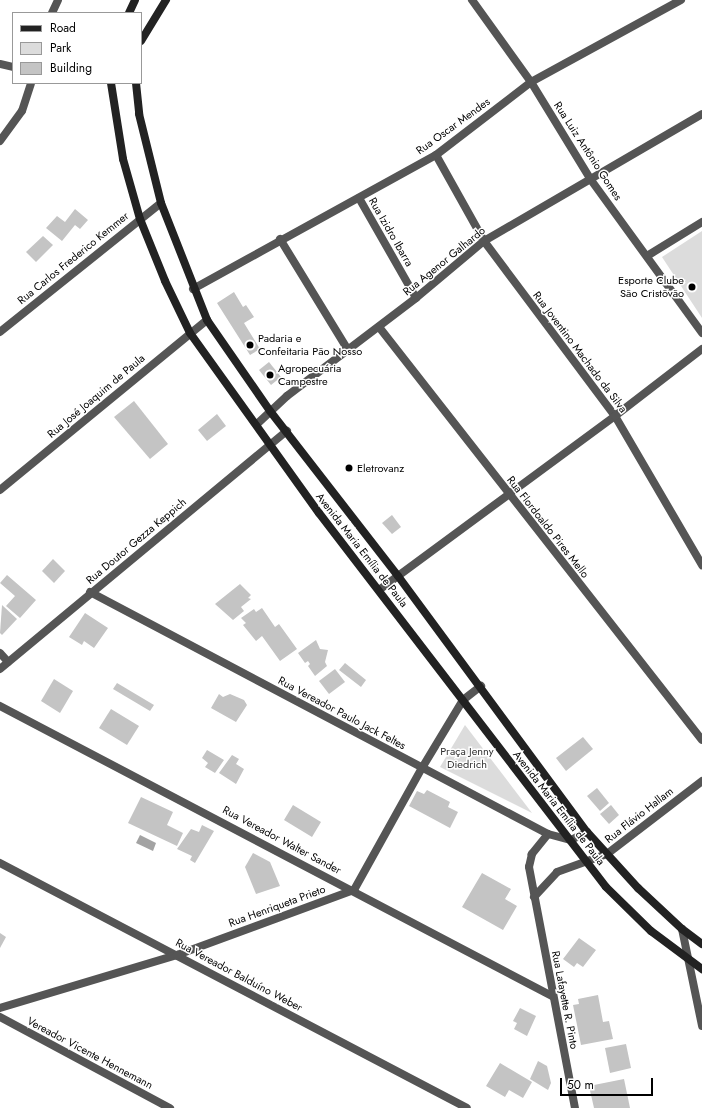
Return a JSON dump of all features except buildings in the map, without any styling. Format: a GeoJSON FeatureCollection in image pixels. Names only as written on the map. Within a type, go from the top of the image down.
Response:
{"type":"FeatureCollection","features":[{"type":"Feature","properties":{"kind":"main road"},"geometry":{"type":"LineString","coordinates":[[129,12],[135,0]]}},
{"type":"Feature","properties":{"kind":"main road"},"geometry":{"type":"LineString","coordinates":[[142,39],[166,0]]}},
{"type":"Feature","properties":{"kind":"main road","name":"Avenida Maria Emília de Paula"},"geometry":{"type":"LineString","coordinates":[[111,84],[123,159],[140,219],[165,281],[190,333],[270,444],[379,590],[606,887],[651,931],[702,969]]}},
{"type":"Feature","properties":{"kind":"main road","name":"Avenida Maria Emília de Paula"},"geometry":{"type":"LineString","coordinates":[[136,84],[139,114],[161,203],[193,289],[207,320],[270,411],[287,431],[481,686],[587,832],[638,888],[682,929],[702,944]]}},
{"type":"Feature","properties":{"kind":"street"},"geometry":{"type":"LineString","coordinates":[[52,12],[58,0]]}},
{"type":"Feature","properties":{"kind":"street","name":"Rua Luiz Antônio Gomes"},"geometry":{"type":"LineString","coordinates":[[472,0],[531,82],[591,180],[702,333]]}},
{"type":"Feature","properties":{"kind":"street","name":"Rua Oscar Mendes"},"geometry":{"type":"LineString","coordinates":[[193,289],[280,239],[359,198],[436,155],[531,82],[680,0]]}},
{"type":"Feature","properties":{"kind":"street"},"geometry":{"type":"LineString","coordinates":[[0,64],[12,67]]}},
{"type":"Feature","properties":{"kind":"street"},"geometry":{"type":"LineString","coordinates":[[0,141],[22,111],[31,84]]}},
{"type":"Feature","properties":{"kind":"street","name":"Rua Agenor Galhardo"},"geometry":{"type":"LineString","coordinates":[[257,424],[270,411],[416,298],[484,241],[702,114]]}},
{"type":"Feature","properties":{"kind":"street","name":"Rua Joventino Machado da Silva"},"geometry":{"type":"LineString","coordinates":[[436,155],[484,241],[615,416],[702,565]]}},
{"type":"Feature","properties":{"kind":"street","name":"Rua Izidro Ibarra"},"geometry":{"type":"LineString","coordinates":[[359,198],[416,298]]}},
{"type":"Feature","properties":{"kind":"street","name":"Rua Carlos Frederico Kemmer"},"geometry":{"type":"LineString","coordinates":[[0,332],[161,203]]}},
{"type":"Feature","properties":{"kind":"street"},"geometry":{"type":"LineString","coordinates":[[647,256],[702,222]]}},
{"type":"Feature","properties":{"kind":"street"},"geometry":{"type":"LineString","coordinates":[[280,239],[348,350]]}},
{"type":"Feature","properties":{"kind":"street","name":"Rua José Joaquim de Paula"},"geometry":{"type":"LineString","coordinates":[[0,490],[207,320]]}},
{"type":"Feature","properties":{"kind":"street","name":"Rua Flordoaldo Pires Mello"},"geometry":{"type":"LineString","coordinates":[[379,327],[508,494],[702,740]]}},
{"type":"Feature","properties":{"kind":"street"},"geometry":{"type":"LineString","coordinates":[[379,590],[615,416],[702,349]]}},
{"type":"Feature","properties":{"kind":"street","name":"Rua Doutor Gezza Keppich"},"geometry":{"type":"LineString","coordinates":[[0,669],[90,592],[287,431]]}},
{"type":"Feature","properties":{"kind":"street","name":"Rua Vereador Paulo Jack Feltes"},"geometry":{"type":"LineString","coordinates":[[90,592],[548,834],[571,840]]}},
{"type":"Feature","properties":{"kind":"street"},"geometry":{"type":"LineString","coordinates":[[0,653],[8,662]]}},
{"type":"Feature","properties":{"kind":"street"},"geometry":{"type":"LineString","coordinates":[[354,890],[422,768],[463,700],[481,686]]}},
{"type":"Feature","properties":{"kind":"street","name":"Rua Vereador Walter Sander"},"geometry":{"type":"LineString","coordinates":[[0,706],[354,890],[552,996]]}},
{"type":"Feature","properties":{"kind":"street","name":"Rua Flávio Hallam"},"geometry":{"type":"LineString","coordinates":[[586,860],[607,854],[702,781]]}},
{"type":"Feature","properties":{"kind":"street"},"geometry":{"type":"LineString","coordinates":[[571,840],[587,832]]}},
{"type":"Feature","properties":{"kind":"street","name":"Rua Lafayette R. Pinto"},"geometry":{"type":"LineString","coordinates":[[548,834],[532,854],[529,867],[552,996],[575,1108]]}},
{"type":"Feature","properties":{"kind":"street"},"geometry":{"type":"LineString","coordinates":[[534,897],[557,872],[586,860]]}},
{"type":"Feature","properties":{"kind":"street","name":"Rua Vereador Balduíno Weber"},"geometry":{"type":"LineString","coordinates":[[0,862],[468,1108]]}},
{"type":"Feature","properties":{"kind":"street","name":"Rua Henriqueta Prieto"},"geometry":{"type":"LineString","coordinates":[[0,1008],[177,955],[354,890]]}},
{"type":"Feature","properties":{"kind":"street"},"geometry":{"type":"LineString","coordinates":[[682,929],[702,1026]]}},
{"type":"Feature","properties":{"kind":"street","name":"Vereador Vicente Hennemann"},"geometry":{"type":"LineString","coordinates":[[0,1017],[170,1108]]}},
{"type":"Feature","properties":{"kind":"green space","name":"Esporte Clube São Cristõvão"},"geometry":{"type":"Polygon","coordinates":[[[702,231],[702,318],[662,257],[702,231]]]}},
{"type":"Feature","properties":{"kind":"green space","name":"Praça Jenny Diedrich"},"geometry":{"type":"Polygon","coordinates":[[[465,725],[532,813],[440,767],[465,725]]]}},
{"type":"Feature","properties":{"kind":"shaded area"},"geometry":{"type":"Polygon","coordinates":[[[140,835],[156,843],[153,851],[136,843],[140,835]]]}},
{"type":"Feature","properties":{"kind":"place","name":"Esporte Clube São Cristõvão"},"geometry":{"type":"Point","coordinates":[692,287]}},
{"type":"Feature","properties":{"kind":"place","name":"Padaria e Confeitaria Pão Nosso"},"geometry":{"type":"Point","coordinates":[250,345]}},
{"type":"Feature","properties":{"kind":"place","name":"Agropecuária Campestre"},"geometry":{"type":"Point","coordinates":[270,375]}},
{"type":"Feature","properties":{"kind":"place","name":"Eletrovanz"},"geometry":{"type":"Point","coordinates":[349,468]}}]}
